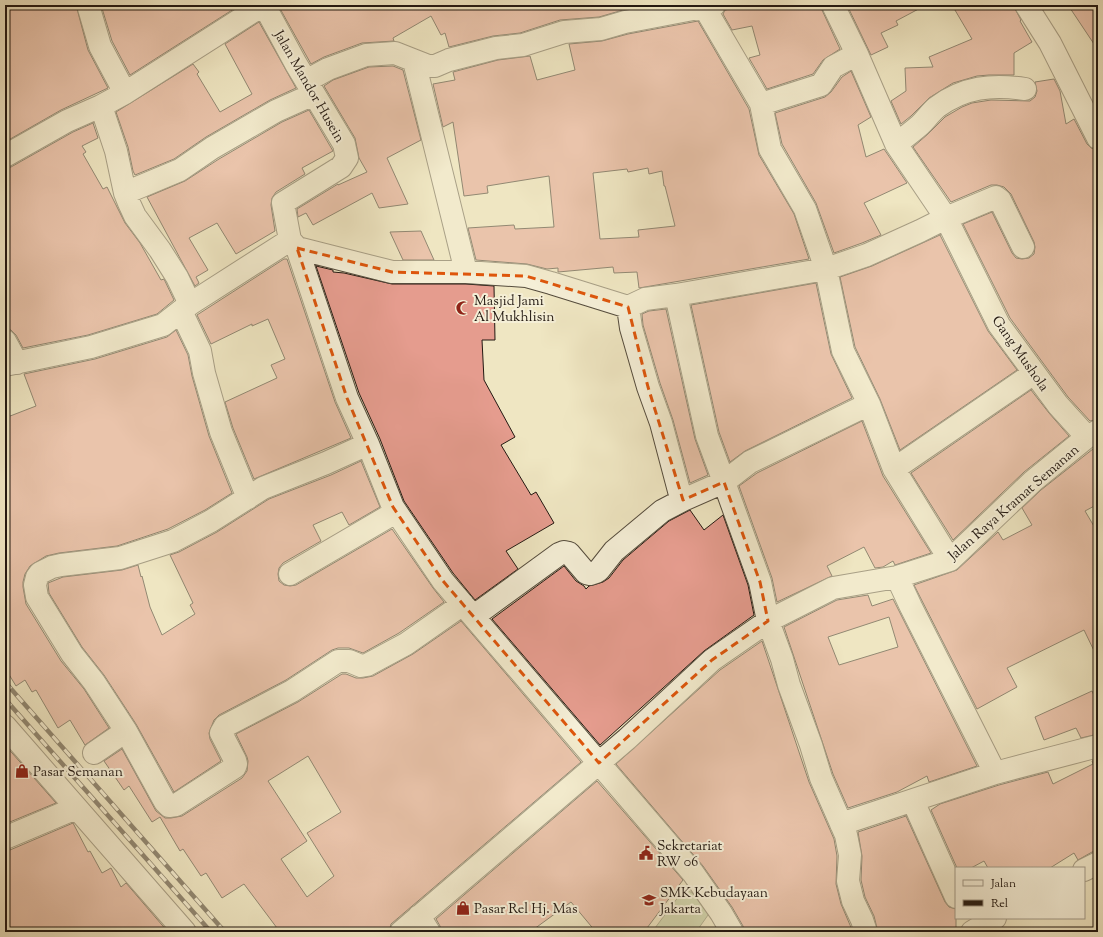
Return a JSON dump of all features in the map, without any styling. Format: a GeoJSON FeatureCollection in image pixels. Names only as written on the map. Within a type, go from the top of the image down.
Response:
{"type":"FeatureCollection","features":[{"type":"Feature","properties":{"kind":"street"},"geometry":{"type":"LineString","coordinates":[[88,5],[100,46],[125,93]]}},
{"type":"Feature","properties":{"kind":"street"},"geometry":{"type":"LineString","coordinates":[[5,156],[67,121],[101,106],[125,93],[264,5]]}},
{"type":"Feature","properties":{"kind":"street","name":"Jalan Mandor Husein"},"geometry":{"type":"LineString","coordinates":[[264,5],[344,144],[346,158],[341,167],[283,203],[293,244]]}},
{"type":"Feature","properties":{"kind":"street"},"geometry":{"type":"LineString","coordinates":[[125,193],[180,170],[212,148],[276,111],[310,87],[328,69],[366,55],[394,53],[428,66],[435,66],[449,60],[496,48],[523,45],[564,32],[601,29],[625,22],[707,5],[761,104],[770,149],[805,208],[826,269],[843,351],[869,404],[894,469],[950,560]]}},
{"type":"Feature","properties":{"kind":"street","name":"Gang Mushola"},"geometry":{"type":"LineString","coordinates":[[832,5],[857,54],[896,144],[946,218],[999,325],[1058,405],[1092,434]]}},
{"type":"Feature","properties":{"kind":"street"},"geometry":{"type":"LineString","coordinates":[[1026,5],[1050,43],[1098,138]]}},
{"type":"Feature","properties":{"kind":"street"},"geometry":{"type":"LineString","coordinates":[[761,104],[821,85],[833,67],[857,54]]}},
{"type":"Feature","properties":{"kind":"street"},"geometry":{"type":"LineString","coordinates":[[414,61],[466,272]]}},
{"type":"Feature","properties":{"kind":"street"},"geometry":{"type":"LineString","coordinates":[[896,144],[921,124],[936,108],[954,96],[967,90],[982,87],[1025,89]]}},
{"type":"Feature","properties":{"kind":"street"},"geometry":{"type":"LineString","coordinates":[[101,106],[116,151],[125,193],[135,216],[160,250],[177,277],[200,351],[204,373],[221,432],[248,498]]}},
{"type":"Feature","properties":{"kind":"street"},"geometry":{"type":"LineString","coordinates":[[5,341],[11,364],[91,347],[163,325],[186,308],[293,244],[392,272],[466,272],[526,276],[551,282],[628,306],[645,299],[826,269],[867,255],[946,218],[996,198],[998,198],[1023,247]]}},
{"type":"Feature","properties":{"kind":"street"},"geometry":{"type":"LineString","coordinates":[[293,244],[347,398],[396,512],[443,580],[693,874],[721,913],[732,932]]}},
{"type":"Feature","properties":{"kind":"street"},"geometry":{"type":"LineString","coordinates":[[676,295],[707,436],[760,582],[768,621],[782,659],[789,685],[811,744],[821,778],[846,835],[850,855],[848,881],[853,901],[866,932]]}},
{"type":"Feature","properties":{"kind":"street"},"geometry":{"type":"LineString","coordinates":[[628,306],[631,328],[648,387],[661,423],[678,491],[683,500]]}},
{"type":"Feature","properties":{"kind":"street"},"geometry":{"type":"LineString","coordinates":[[894,469],[1034,373]]}},
{"type":"Feature","properties":{"kind":"street"},"geometry":{"type":"LineString","coordinates":[[368,444],[326,463],[263,488],[173,542],[120,558],[52,567],[40,573],[37,577],[35,584],[37,597],[72,654],[94,682],[126,731],[165,802],[169,806],[176,805],[235,767],[235,760],[221,733],[225,726],[292,691],[338,661],[349,661],[361,666],[367,665],[469,610],[564,552],[569,553],[586,573],[590,574],[596,572],[614,551],[662,511],[724,482],[750,462],[869,404]]}},
{"type":"Feature","properties":{"kind":"street","name":"Jalan Raya Kramat Semanan"},"geometry":{"type":"LineString","coordinates":[[400,932],[424,924],[712,660],[768,621],[833,588],[897,577],[950,560],[1033,481],[1092,434]]}},
{"type":"Feature","properties":{"kind":"street"},"geometry":{"type":"LineString","coordinates":[[290,574],[396,512]]}},
{"type":"Feature","properties":{"kind":"street"},"geometry":{"type":"LineString","coordinates":[[897,577],[914,614],[995,774]]}},
{"type":"Feature","properties":{"kind":"street"},"geometry":{"type":"LineString","coordinates":[[5,726],[185,932]]}},
{"type":"Feature","properties":{"kind":"street"},"geometry":{"type":"LineString","coordinates":[[94,753],[126,731]]}},
{"type":"Feature","properties":{"kind":"street"},"geometry":{"type":"LineString","coordinates":[[841,824],[995,774],[1098,746]]}},
{"type":"Feature","properties":{"kind":"street"},"geometry":{"type":"LineString","coordinates":[[913,801],[955,895]]}},
{"type":"Feature","properties":{"kind":"street"},"geometry":{"type":"LineString","coordinates":[[5,838],[76,808]]}},
{"type":"Feature","properties":{"kind":"street"},"geometry":{"type":"LineString","coordinates":[[1085,870],[1098,863]]}},
{"type":"Feature","properties":{"kind":"street"},"geometry":{"type":"LineString","coordinates":[[966,919],[972,932],[993,919]]}},
{"type":"Feature","properties":{"kind":"highlighted area"},"geometry":{"type":"Polygon","coordinates":[[[297,248],[392,272],[526,276],[628,307],[648,387],[683,500],[724,482],[760,582],[768,621],[712,660],[599,763],[443,581],[393,507],[347,398],[297,248]]]}},
{"type":"Feature","properties":{"kind":"green space"},"geometry":{"type":"Polygon","coordinates":[[[685,888],[713,908],[696,932],[652,932],[685,888]]]}},
{"type":"Feature","properties":{"kind":"building"},"geometry":{"type":"Polygon","coordinates":[[[5,5],[76,5],[88,50],[108,88],[61,110],[5,142],[5,5]]]}},
{"type":"Feature","properties":{"kind":"building"},"geometry":{"type":"Polygon","coordinates":[[[101,5],[240,5],[130,75],[112,41],[101,5]]]}},
{"type":"Feature","properties":{"kind":"building"},"geometry":{"type":"Polygon","coordinates":[[[278,5],[647,5],[599,17],[560,20],[520,33],[493,36],[449,47],[445,33],[441,35],[431,16],[393,38],[394,41],[362,43],[324,57],[311,64],[278,5]]]}},
{"type":"Feature","properties":{"kind":"building"},"geometry":{"type":"Polygon","coordinates":[[[751,5],[821,5],[840,49],[823,60],[813,74],[767,89],[749,58],[760,55],[752,26],[732,30],[723,14],[725,10],[751,5]]]}},
{"type":"Feature","properties":{"kind":"building"},"geometry":{"type":"Polygon","coordinates":[[[847,5],[926,5],[896,21],[898,25],[881,33],[888,47],[871,55],[847,5]]]}},
{"type":"Feature","properties":{"kind":"building"},"geometry":{"type":"Polygon","coordinates":[[[952,5],[1013,5],[1032,42],[1014,53],[1014,75],[977,76],[953,83],[929,98],[901,124],[891,101],[906,91],[905,68],[933,67],[929,57],[972,39],[952,5]]]}},
{"type":"Feature","properties":{"kind":"building"},"geometry":{"type":"Polygon","coordinates":[[[1068,5],[1098,5],[1098,50],[1068,5]]]}},
{"type":"Feature","properties":{"kind":"building"},"geometry":{"type":"Polygon","coordinates":[[[698,21],[749,109],[759,155],[794,214],[809,259],[639,288],[637,272],[614,273],[613,267],[558,272],[558,268],[547,269],[527,264],[476,260],[468,228],[514,225],[515,229],[554,227],[549,176],[487,186],[488,193],[464,196],[453,122],[443,127],[433,84],[455,80],[453,72],[498,60],[530,56],[537,80],[575,70],[569,44],[602,41],[628,34],[698,21]],[[648,168],[628,172],[627,169],[593,173],[600,239],[639,237],[638,230],[675,226],[664,186],[662,171],[649,174],[648,168]]]}},
{"type":"Feature","properties":{"kind":"building"},"geometry":{"type":"Polygon","coordinates":[[[259,22],[296,88],[270,100],[206,137],[174,159],[135,175],[128,147],[116,112],[193,64],[199,72],[197,74],[220,112],[252,94],[225,44],[259,22]]]}},
{"type":"Feature","properties":{"kind":"building"},"geometry":{"type":"Polygon","coordinates":[[[393,66],[403,70],[421,140],[387,158],[408,204],[379,208],[372,193],[313,225],[306,213],[298,217],[297,209],[338,184],[367,172],[359,158],[355,138],[324,86],[333,80],[369,67],[393,66]]]}},
{"type":"Feature","properties":{"kind":"building"},"geometry":{"type":"Polygon","coordinates":[[[851,71],[871,117],[858,125],[866,157],[884,149],[907,183],[864,203],[881,235],[834,253],[816,203],[782,144],[775,113],[825,97],[831,92],[842,77],[851,71]]]}},
{"type":"Feature","properties":{"kind":"building"},"geometry":{"type":"Polygon","coordinates":[[[1054,79],[1060,91],[1066,124],[1074,119],[1087,144],[1098,152],[1098,419],[1090,421],[1068,397],[1010,318],[963,224],[992,212],[1012,253],[1016,258],[1029,258],[1034,254],[1034,242],[1011,194],[1004,187],[991,185],[951,202],[913,147],[945,117],[962,107],[972,103],[991,100],[1030,101],[1035,97],[1037,91],[1035,82],[1054,79]]]}},
{"type":"Feature","properties":{"kind":"building"},"geometry":{"type":"Polygon","coordinates":[[[309,110],[333,151],[302,168],[305,174],[276,192],[272,198],[271,205],[275,231],[236,254],[217,223],[189,238],[208,270],[196,277],[199,283],[195,286],[147,197],[185,181],[282,122],[309,110]]]}},
{"type":"Feature","properties":{"kind":"building"},"geometry":{"type":"Polygon","coordinates":[[[93,123],[98,138],[82,146],[86,152],[83,154],[103,189],[107,187],[125,223],[140,243],[161,280],[164,279],[174,300],[157,314],[88,335],[23,348],[16,335],[11,330],[5,329],[5,168],[11,167],[73,132],[93,123]]]}},
{"type":"Feature","properties":{"kind":"building"},"geometry":{"type":"Polygon","coordinates":[[[421,231],[434,260],[403,260],[390,232],[421,231]]]}},
{"type":"Feature","properties":{"kind":"building"},"geometry":{"type":"Polygon","coordinates":[[[940,235],[988,331],[1017,370],[900,450],[880,399],[855,347],[840,277],[872,266],[940,235]]]}},
{"type":"Feature","properties":{"kind":"building"},"geometry":{"type":"Polygon","coordinates":[[[284,259],[287,259],[335,402],[351,438],[254,479],[233,428],[225,402],[277,378],[271,365],[285,359],[268,319],[252,326],[252,324],[211,344],[197,315],[284,259]]]}},
{"type":"Feature","properties":{"kind":"building"},"geometry":{"type":"Polygon","coordinates":[[[316,266],[333,270],[333,272],[344,273],[392,284],[466,284],[494,286],[495,340],[482,340],[484,380],[515,437],[501,445],[531,495],[536,492],[554,523],[506,551],[518,569],[475,600],[453,573],[404,501],[380,439],[359,393],[316,266]]]}},
{"type":"Feature","properties":{"kind":"building"},"geometry":{"type":"Polygon","coordinates":[[[816,283],[831,354],[852,398],[745,451],[730,462],[719,432],[691,305],[816,283]]]}},
{"type":"Feature","properties":{"kind":"building"},"geometry":{"type":"Polygon","coordinates":[[[666,309],[695,439],[708,475],[690,483],[673,420],[660,383],[643,325],[642,314],[649,311],[666,309]]]}},
{"type":"Feature","properties":{"kind":"building"},"geometry":{"type":"Polygon","coordinates":[[[176,330],[188,355],[192,376],[209,436],[232,493],[205,510],[168,529],[117,546],[46,556],[30,566],[25,574],[23,582],[26,604],[61,661],[84,689],[109,728],[85,745],[70,720],[58,728],[36,690],[32,692],[25,680],[16,686],[5,668],[5,418],[36,406],[24,374],[95,359],[167,337],[176,330]]]}},
{"type":"Feature","properties":{"kind":"building"},"geometry":{"type":"Polygon","coordinates":[[[1031,390],[1069,436],[1024,472],[953,540],[911,473],[1031,390]]]}},
{"type":"Feature","properties":{"kind":"building"},"geometry":{"type":"Polygon","coordinates":[[[862,421],[883,476],[931,553],[895,565],[893,561],[883,567],[875,568],[864,547],[827,566],[832,576],[777,602],[772,578],[739,486],[757,473],[862,421]]]}},
{"type":"Feature","properties":{"kind":"building"},"geometry":{"type":"Polygon","coordinates":[[[1098,445],[1098,504],[1085,511],[1098,533],[1098,659],[1084,630],[1007,668],[1017,687],[977,709],[914,585],[957,570],[998,532],[1003,540],[1032,525],[1022,508],[1041,490],[1098,445]]]}},
{"type":"Feature","properties":{"kind":"building"},"geometry":{"type":"Polygon","coordinates":[[[361,461],[380,507],[349,525],[342,512],[313,525],[321,541],[283,563],[279,568],[279,581],[284,585],[296,585],[392,529],[444,602],[399,633],[363,653],[349,648],[338,648],[332,650],[286,680],[219,715],[214,720],[209,733],[210,739],[221,761],[174,792],[136,724],[104,675],[82,647],[49,593],[48,583],[63,577],[122,570],[138,565],[150,607],[162,635],[195,614],[190,605],[193,603],[170,555],[179,552],[217,532],[269,499],[331,475],[361,461]]]}},
{"type":"Feature","properties":{"kind":"building"},"geometry":{"type":"Polygon","coordinates":[[[690,510],[704,530],[723,515],[748,585],[754,615],[704,651],[600,745],[492,619],[564,566],[576,581],[586,589],[589,586],[603,582],[609,578],[623,560],[669,521],[690,510]]]}},
{"type":"Feature","properties":{"kind":"building"},"geometry":{"type":"Polygon","coordinates":[[[868,595],[872,606],[893,599],[977,766],[929,782],[927,776],[897,792],[848,808],[833,774],[784,627],[837,600],[868,595]],[[889,617],[828,637],[839,665],[898,647],[889,617]]]}},
{"type":"Feature","properties":{"kind":"building"},"geometry":{"type":"Polygon","coordinates":[[[461,621],[581,762],[391,924],[389,932],[280,932],[244,884],[222,898],[206,873],[201,876],[183,849],[180,851],[160,817],[152,822],[129,786],[124,790],[104,761],[122,749],[156,811],[165,818],[182,816],[242,778],[247,771],[247,757],[236,734],[298,702],[342,674],[356,678],[373,676],[413,654],[461,621]],[[308,756],[268,781],[307,841],[281,859],[307,897],[334,876],[307,833],[341,812],[308,756]]]}},
{"type":"Feature","properties":{"kind":"building"},"geometry":{"type":"Polygon","coordinates":[[[762,641],[809,782],[834,839],[837,856],[836,884],[841,904],[853,932],[744,932],[743,926],[732,907],[703,866],[616,764],[720,670],[762,641]]]}},
{"type":"Feature","properties":{"kind":"building"},"geometry":{"type":"Polygon","coordinates":[[[1092,691],[1098,704],[1098,734],[1081,738],[1076,728],[1044,740],[1035,717],[1092,691]]]}},
{"type":"Feature","properties":{"kind":"building","name":"Pasar Semanan"},"geometry":{"type":"Polygon","coordinates":[[[5,745],[56,803],[5,824],[5,745]]]}},
{"type":"Feature","properties":{"kind":"building"},"geometry":{"type":"Polygon","coordinates":[[[1098,759],[1098,851],[1092,852],[1078,860],[1074,853],[1052,867],[987,867],[984,861],[973,867],[957,867],[931,810],[940,804],[999,785],[1048,772],[1053,784],[1093,764],[1092,761],[1098,759]]]}},
{"type":"Feature","properties":{"kind":"building"},"geometry":{"type":"Polygon","coordinates":[[[597,781],[683,880],[644,932],[596,932],[571,902],[530,932],[441,932],[440,926],[436,919],[597,781]]]}},
{"type":"Feature","properties":{"kind":"building"},"geometry":{"type":"Polygon","coordinates":[[[906,816],[945,902],[949,907],[955,909],[956,932],[878,932],[874,916],[865,897],[861,880],[862,856],[858,832],[906,816]]]}},
{"type":"Feature","properties":{"kind":"building"},"geometry":{"type":"Polygon","coordinates":[[[73,823],[88,852],[90,851],[102,873],[111,868],[121,887],[126,883],[168,932],[5,932],[5,850],[10,850],[73,823]]]}},
{"type":"Feature","properties":{"kind":"railway"},"geometry":{"type":"LineString","coordinates":[[5,682],[225,932]]}},
{"type":"Feature","properties":{"kind":"railway"},"geometry":{"type":"LineString","coordinates":[[5,699],[211,932]]}},
{"type":"Feature","properties":{"kind":"place","name":"Masjid Jami Al Mukhlisin"},"geometry":{"type":"Point","coordinates":[463,308]}},
{"type":"Feature","properties":{"kind":"place","name":"Pasar Semanan"},"geometry":{"type":"Point","coordinates":[22,771]}},
{"type":"Feature","properties":{"kind":"place","name":"Sekretariat RW 06"},"geometry":{"type":"Point","coordinates":[646,853]}},
{"type":"Feature","properties":{"kind":"place","name":"SMK Kebudayaan Jakarta"},"geometry":{"type":"Point","coordinates":[649,900]}},
{"type":"Feature","properties":{"kind":"place","name":"Pasar Rel Hj. Mas"},"geometry":{"type":"Point","coordinates":[463,908]}}]}
